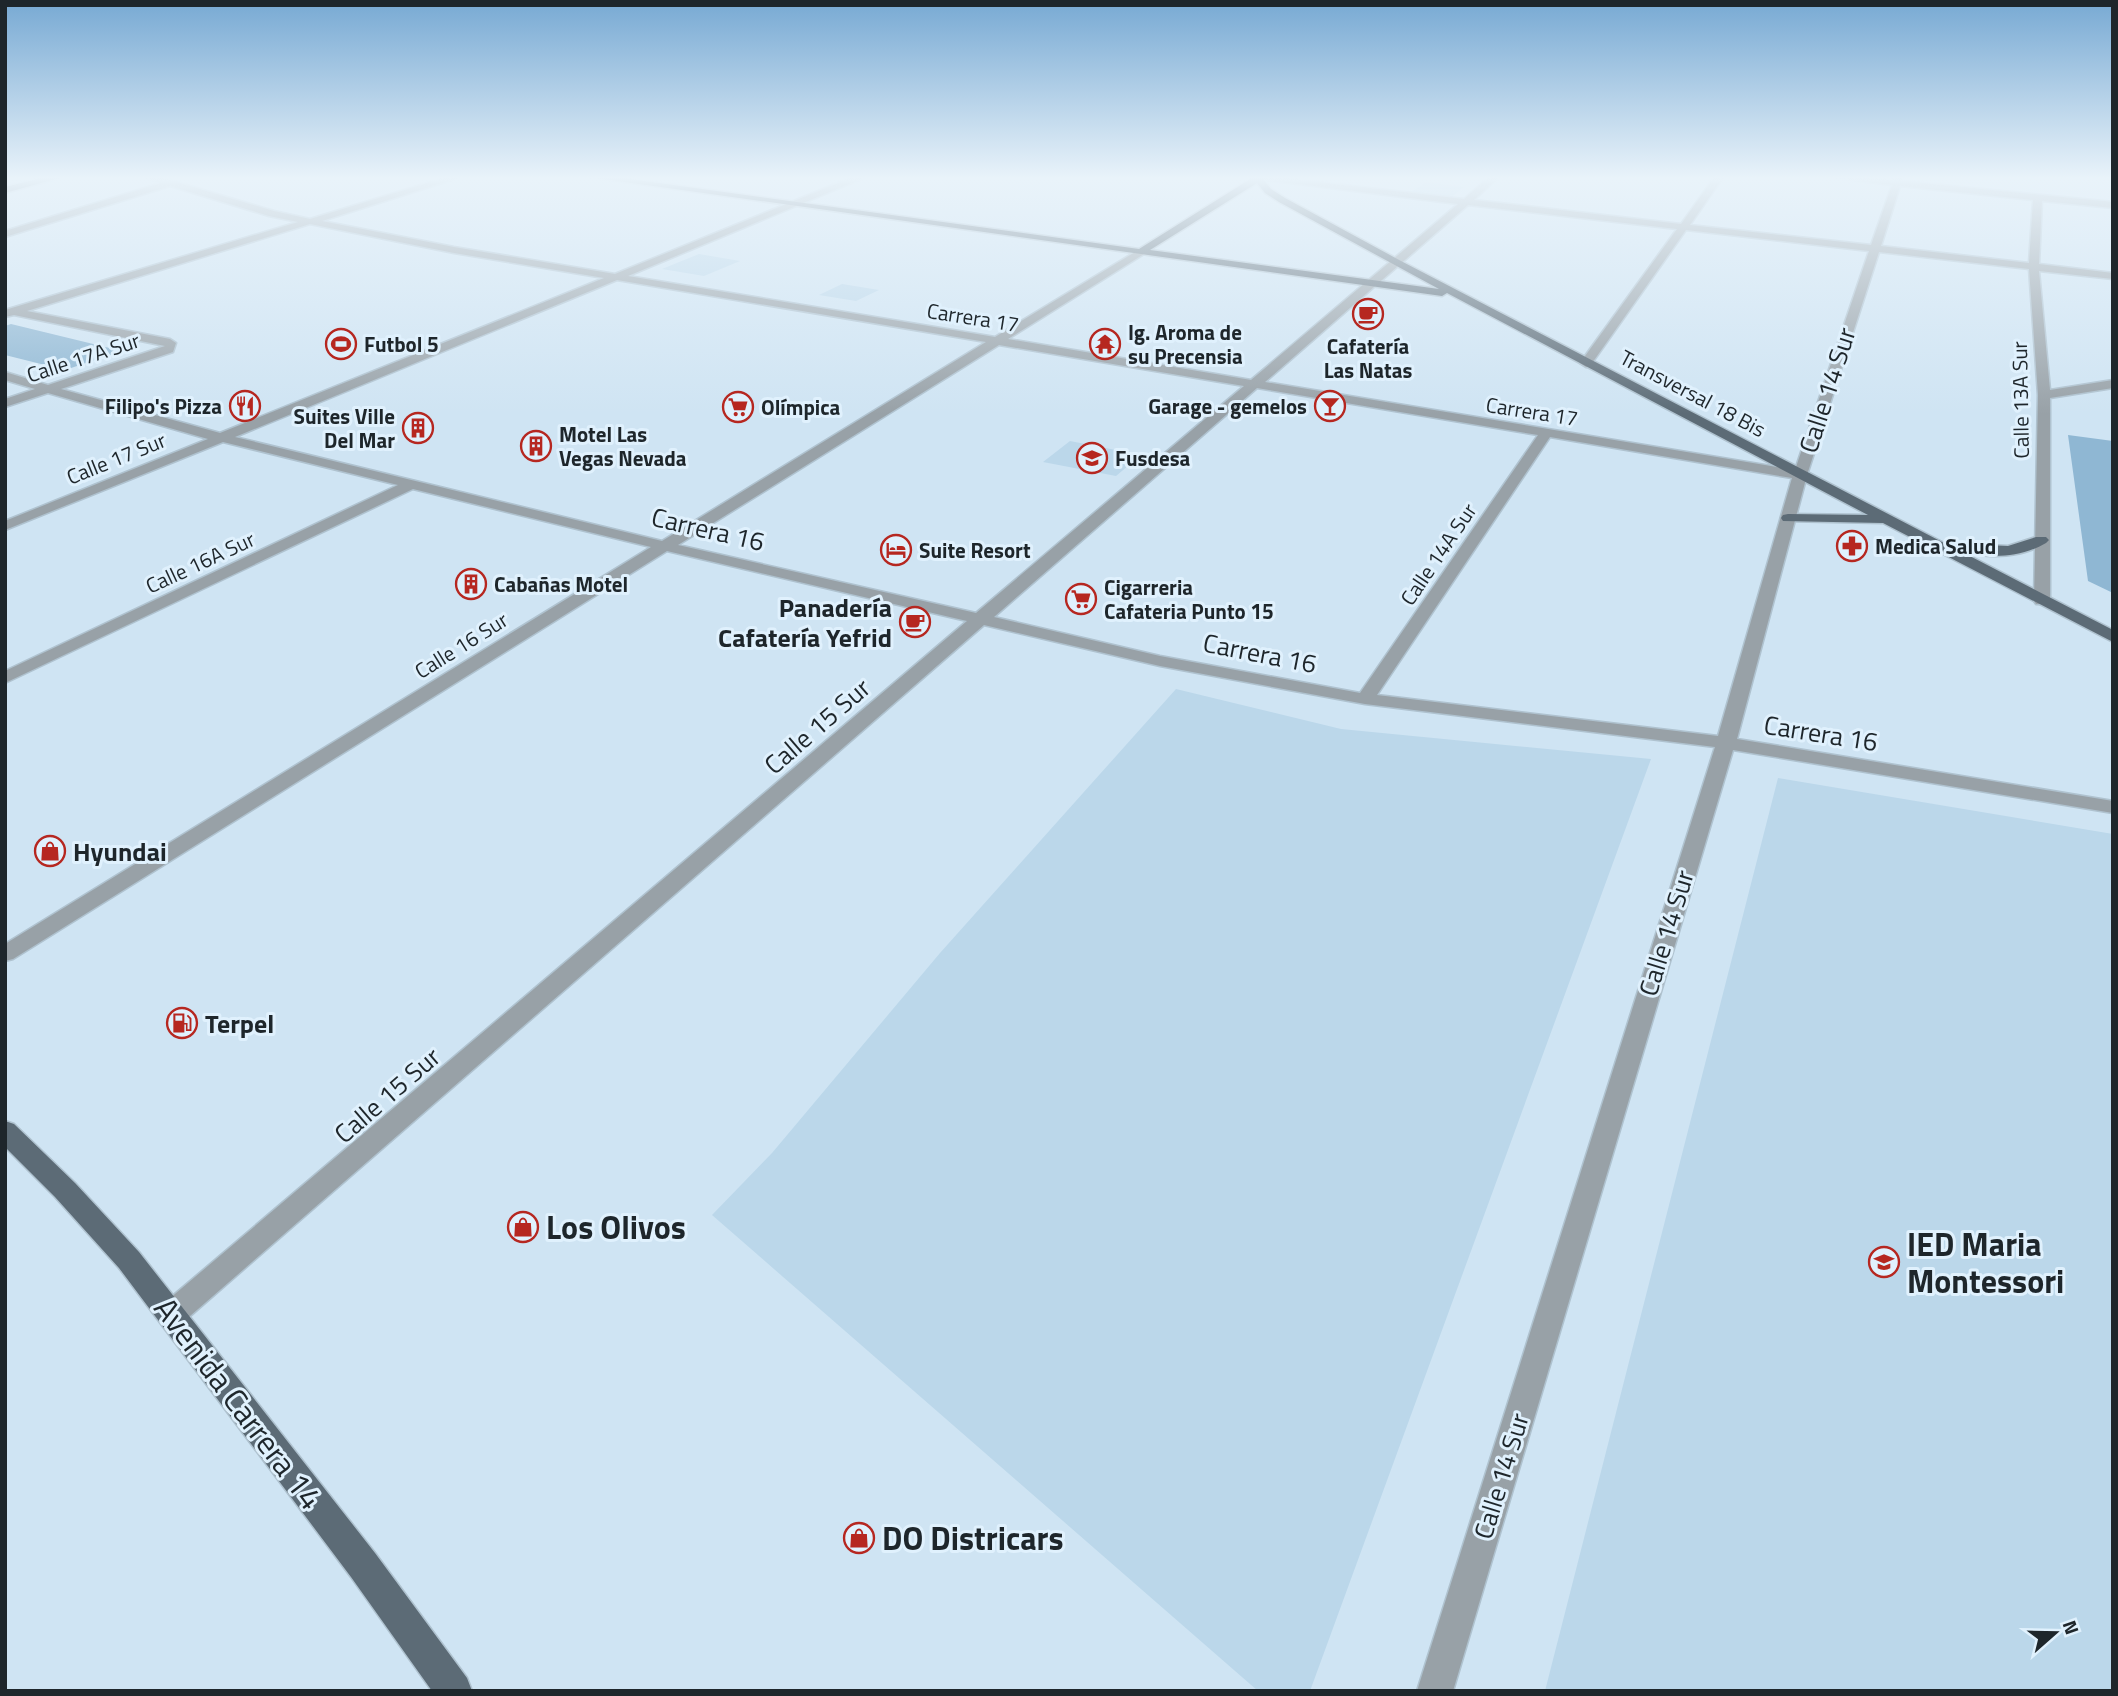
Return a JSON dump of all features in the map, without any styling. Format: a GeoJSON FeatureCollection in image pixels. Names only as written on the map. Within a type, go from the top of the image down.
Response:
{"type":"FeatureCollection","features":[{"type":"Feature","properties":{"kind":"main road"},"geometry":{"type":"LineString","coordinates":[[1163,255],[1458,295]]}},
{"type":"Feature","properties":{"kind":"main road","name":"Transversal 18 Bis"},"geometry":{"type":"LineString","coordinates":[[1383,255],[2113,637]]}},
{"type":"Feature","properties":{"kind":"main road"},"geometry":{"type":"LineString","coordinates":[[1788,517],[1832,517],[1889,522]]}},
{"type":"Feature","properties":{"kind":"main road"},"geometry":{"type":"LineString","coordinates":[[1930,542],[1998,551],[2023,549],[2041,540]]}},
{"type":"Feature","properties":{"kind":"main road","name":"Avenida Carrera 14"},"geometry":{"type":"LineString","coordinates":[[5,1131],[130,1260],[363,1565],[454,1691]]}},
{"type":"Feature","properties":{"kind":"street"},"geometry":{"type":"LineString","coordinates":[[9,313],[199,255]]}},
{"type":"Feature","properties":{"kind":"street","name":"Carrera 17"},"geometry":{"type":"LineString","coordinates":[[490,255],[1800,475]]}},
{"type":"Feature","properties":{"kind":"street","name":"Calle 17 Sur"},"geometry":{"type":"LineString","coordinates":[[5,526],[672,255]]}},
{"type":"Feature","properties":{"kind":"street","name":"Calle 16 Sur"},"geometry":{"type":"LineString","coordinates":[[5,954],[1135,255]]}},
{"type":"Feature","properties":{"kind":"street","name":"Calle 15 Sur"},"geometry":{"type":"LineString","coordinates":[[172,1314],[1406,255]]}},
{"type":"Feature","properties":{"kind":"street"},"geometry":{"type":"LineString","coordinates":[[1586,363],[1663,255]]}},
{"type":"Feature","properties":{"kind":"street","name":"Calle 14 Sur"},"geometry":{"type":"LineString","coordinates":[[1435,1691],[1726,743],[1800,475],[1872,255]]}},
{"type":"Feature","properties":{"kind":"street"},"geometry":{"type":"LineString","coordinates":[[1920,255],[2113,276]]}},
{"type":"Feature","properties":{"kind":"street","name":"Calle 13A Sur"},"geometry":{"type":"LineString","coordinates":[[2035,255],[2044,396],[2042,601]]}},
{"type":"Feature","properties":{"kind":"street","name":"Calle 17A Sur"},"geometry":{"type":"LineString","coordinates":[[5,403],[169,349],[171,346],[170,343],[9,313]]}},
{"type":"Feature","properties":{"kind":"street","name":"Carrera 16"},"geometry":{"type":"LineString","coordinates":[[5,376],[222,438],[664,546],[1160,661],[1365,699],[1726,743],[2113,807]]}},
{"type":"Feature","properties":{"kind":"street"},"geometry":{"type":"LineString","coordinates":[[2044,396],[2113,384]]}},
{"type":"Feature","properties":{"kind":"street","name":"Calle 14A Sur"},"geometry":{"type":"LineString","coordinates":[[1365,699],[1546,433]]}},
{"type":"Feature","properties":{"kind":"street","name":"Calle 16A Sur"},"geometry":{"type":"LineString","coordinates":[[5,678],[412,484]]}},
{"type":"Feature","properties":{"kind":"shaded area"},"geometry":{"type":"Polygon","coordinates":[[[696,255],[740,261],[704,276],[662,269],[696,255]]]}},
{"type":"Feature","properties":{"kind":"shaded area"},"geometry":{"type":"Polygon","coordinates":[[[842,284],[879,290],[856,301],[819,295],[842,284]]]}},
{"type":"Feature","properties":{"kind":"shaded area"},"geometry":{"type":"Polygon","coordinates":[[[11,324],[122,351],[65,370],[5,355],[5,326],[11,324]]]}},
{"type":"Feature","properties":{"kind":"shaded area"},"geometry":{"type":"Polygon","coordinates":[[[2068,435],[2113,441],[2113,593],[2088,581],[2068,435]]]}},
{"type":"Feature","properties":{"kind":"shaded area","name":"Fusdesa"},"geometry":{"type":"Polygon","coordinates":[[[1070,441],[1141,455],[1116,476],[1043,462],[1070,441]]]}},
{"type":"Feature","properties":{"kind":"shaded area"},"geometry":{"type":"Polygon","coordinates":[[[1176,689],[1341,729],[1651,759],[1310,1691],[1258,1691],[712,1215],[772,1153],[940,953],[1176,689]]]}},
{"type":"Feature","properties":{"kind":"shaded area","name":"IED Maria Montessori"},"geometry":{"type":"Polygon","coordinates":[[[1778,778],[2113,834],[2113,1691],[1545,1691],[1778,778]]]}},
{"type":"Feature","properties":{"kind":"place","name":"Cafatería Las Natas"},"geometry":{"type":"Point","coordinates":[1368,314]}},
{"type":"Feature","properties":{"kind":"place","name":"Futbol 5"},"geometry":{"type":"Point","coordinates":[341,344]}},
{"type":"Feature","properties":{"kind":"place","name":"Ig. Aroma de su Precensia"},"geometry":{"type":"Point","coordinates":[1105,344]}},
{"type":"Feature","properties":{"kind":"place","name":"Filipo's Pizza"},"geometry":{"type":"Point","coordinates":[245,406]}},
{"type":"Feature","properties":{"kind":"place","name":"Garage - gemelos"},"geometry":{"type":"Point","coordinates":[1330,406]}},
{"type":"Feature","properties":{"kind":"place","name":"Olímpica"},"geometry":{"type":"Point","coordinates":[738,407]}},
{"type":"Feature","properties":{"kind":"place","name":"Suites Ville Del Mar"},"geometry":{"type":"Point","coordinates":[418,428]}},
{"type":"Feature","properties":{"kind":"place","name":"Motel Las Vegas Nevada"},"geometry":{"type":"Point","coordinates":[536,446]}},
{"type":"Feature","properties":{"kind":"place","name":"Fusdesa"},"geometry":{"type":"Point","coordinates":[1092,458]}},
{"type":"Feature","properties":{"kind":"place","name":"Medica Salud"},"geometry":{"type":"Point","coordinates":[1852,546]}},
{"type":"Feature","properties":{"kind":"place","name":"Suite Resort"},"geometry":{"type":"Point","coordinates":[896,550]}},
{"type":"Feature","properties":{"kind":"place","name":"Cabañas Motel"},"geometry":{"type":"Point","coordinates":[471,584]}},
{"type":"Feature","properties":{"kind":"place","name":"Cigarreria Cafateria Punto 15"},"geometry":{"type":"Point","coordinates":[1081,599]}},
{"type":"Feature","properties":{"kind":"place","name":"Panadería Cafatería Yefrid"},"geometry":{"type":"Point","coordinates":[915,622]}},
{"type":"Feature","properties":{"kind":"place","name":"Hyundai"},"geometry":{"type":"Point","coordinates":[50,851]}},
{"type":"Feature","properties":{"kind":"place","name":"Terpel"},"geometry":{"type":"Point","coordinates":[182,1023]}},
{"type":"Feature","properties":{"kind":"place","name":"Los Olivos"},"geometry":{"type":"Point","coordinates":[523,1227]}},
{"type":"Feature","properties":{"kind":"place","name":"IED Maria Montessori"},"geometry":{"type":"Point","coordinates":[1884,1262]}},
{"type":"Feature","properties":{"kind":"place","name":"DO Districars"},"geometry":{"type":"Point","coordinates":[859,1538]}}]}
